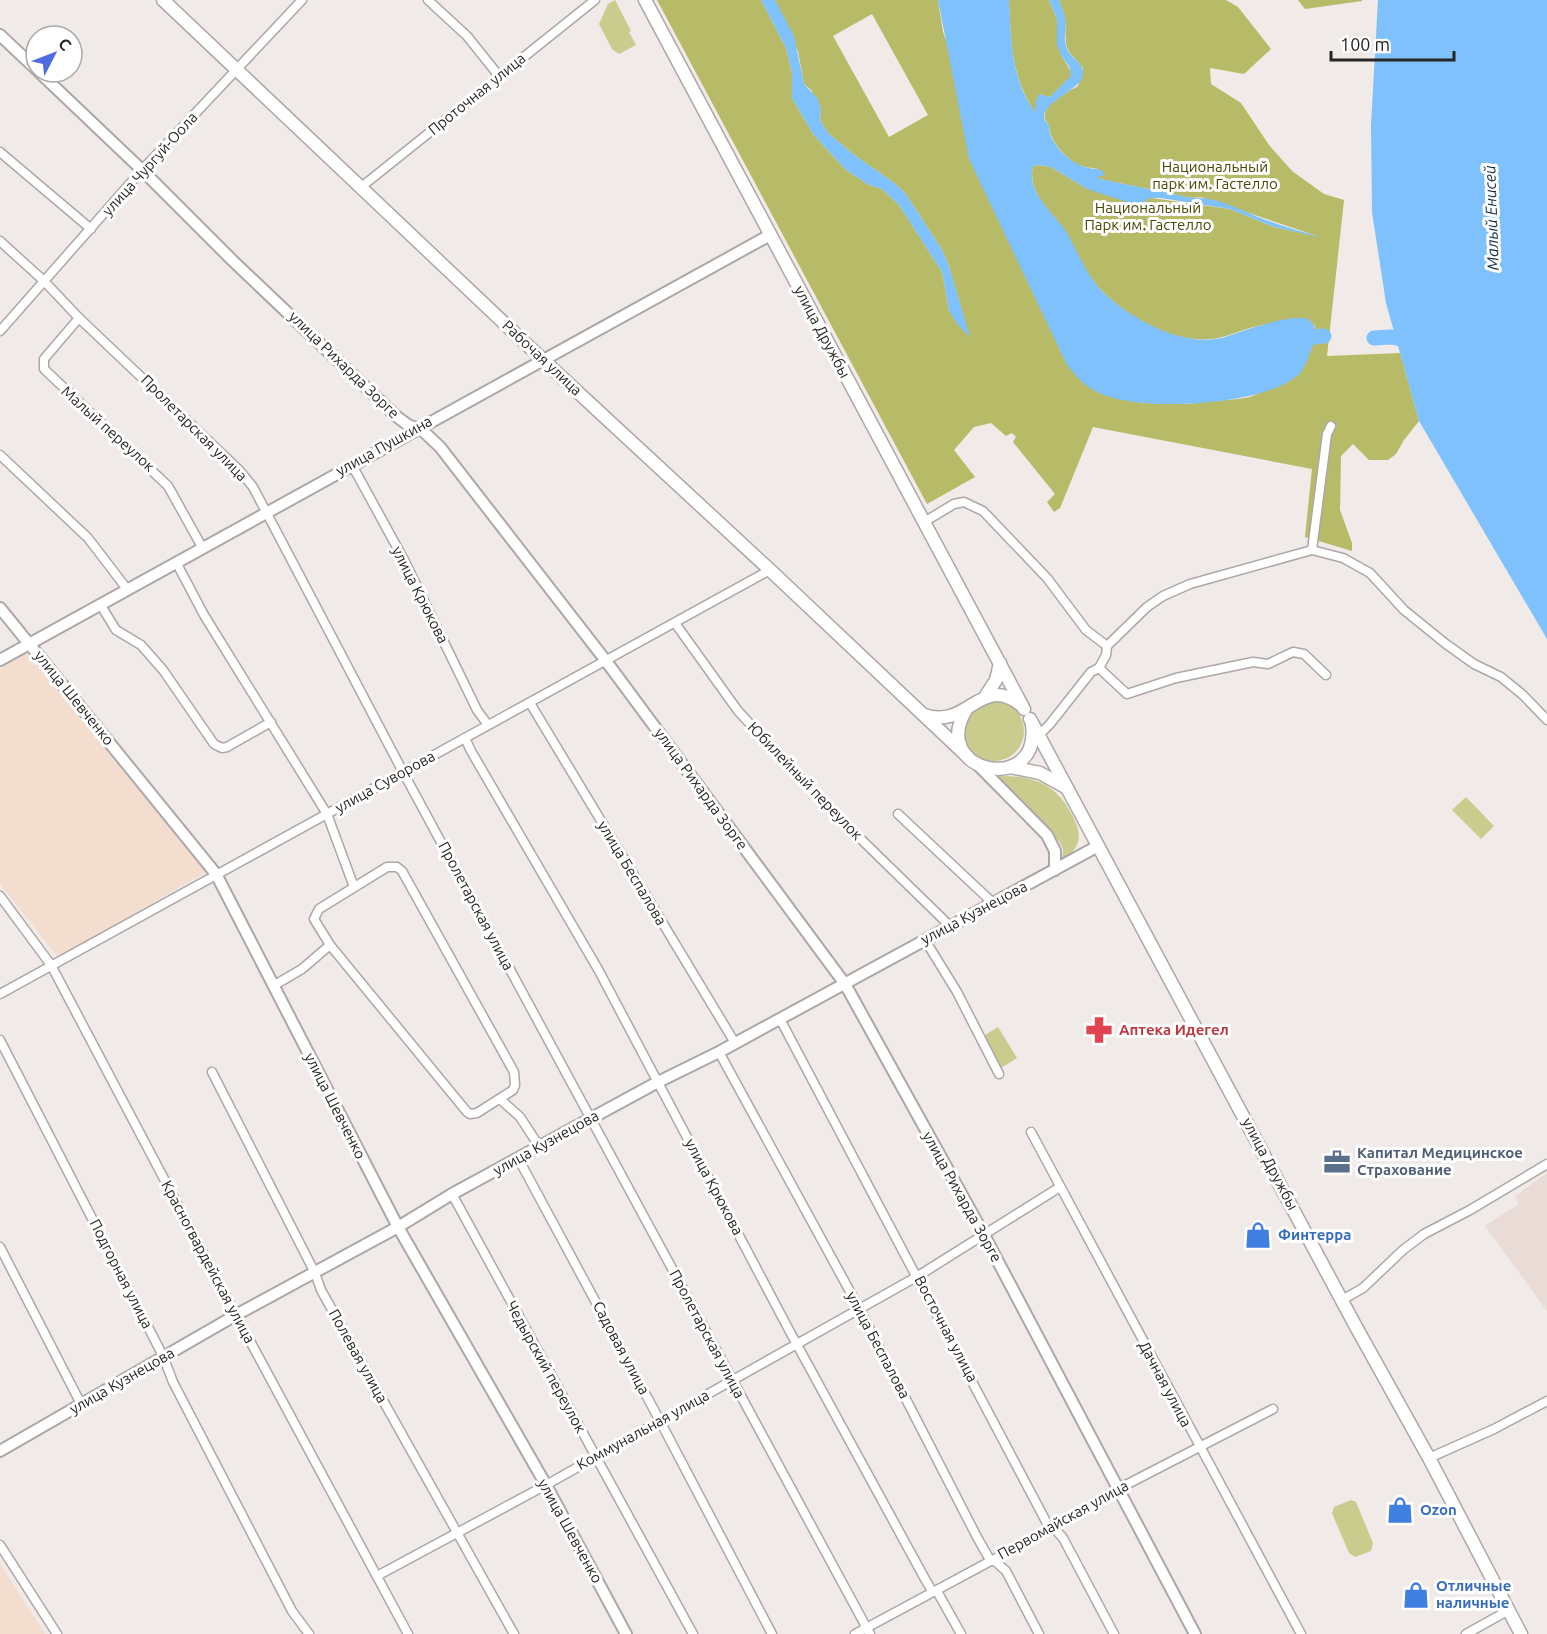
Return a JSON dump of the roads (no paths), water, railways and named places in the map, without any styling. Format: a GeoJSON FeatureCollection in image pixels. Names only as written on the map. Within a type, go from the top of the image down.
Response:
{"type":"FeatureCollection","features":[{"type":"Feature","properties":{"kind":"main road","name":"Рабочая улица"},"geometry":{"type":"LineString","coordinates":[[163,0],[238,69],[360,188],[972,761]]}},
{"type":"Feature","properties":{"kind":"main road","name":"улица Дружбы"},"geometry":{"type":"LineString","coordinates":[[645,0],[1027,714]]}},
{"type":"Feature","properties":{"kind":"main road"},"geometry":{"type":"LineString","coordinates":[[985,697],[996,680],[1000,663]]}},
{"type":"Feature","properties":{"kind":"main road"},"geometry":{"type":"LineString","coordinates":[[923,715],[940,718],[957,715],[985,697],[1006,697],[1016,702],[1027,714],[1035,739],[1022,759],[1010,767]]}},
{"type":"Feature","properties":{"kind":"main road"},"geometry":{"type":"LineString","coordinates":[[966,710],[960,722],[958,734],[961,746],[972,761],[993,770],[1010,767],[1040,773],[1068,789]]}},
{"type":"Feature","properties":{"kind":"main road","name":"улица Дружбы"},"geometry":{"type":"LineString","coordinates":[[1035,739],[1068,789],[1429,1458],[1521,1634]]}},
{"type":"Feature","properties":{"kind":"street","name":"улица Чургуй-Оола"},"geometry":{"type":"LineString","coordinates":[[0,331],[142,170],[302,0]]}},
{"type":"Feature","properties":{"kind":"street"},"geometry":{"type":"LineString","coordinates":[[428,0],[467,36],[499,76]]}},
{"type":"Feature","properties":{"kind":"street","name":"Проточная улица"},"geometry":{"type":"LineString","coordinates":[[360,188],[595,0]]}},
{"type":"Feature","properties":{"kind":"street","name":"улица Рихарда Зорге"},"geometry":{"type":"LineString","coordinates":[[0,35],[24,58]]}},
{"type":"Feature","properties":{"kind":"street","name":"улица Рихарда Зорге"},"geometry":{"type":"LineString","coordinates":[[51,84],[396,416],[416,429],[423,430],[440,447],[606,661],[845,984],[984,1235],[1195,1634]]}},
{"type":"Feature","properties":{"kind":"street"},"geometry":{"type":"LineString","coordinates":[[0,152],[91,229]]}},
{"type":"Feature","properties":{"kind":"street","name":"улица Пушкина"},"geometry":{"type":"LineString","coordinates":[[0,660],[770,235]]}},
{"type":"Feature","properties":{"kind":"street","name":"Пролетарская улица"},"geometry":{"type":"LineString","coordinates":[[0,241],[239,470],[253,487],[403,772],[868,1631]]}},
{"type":"Feature","properties":{"kind":"street","name":"Малый переулок"},"geometry":{"type":"LineString","coordinates":[[80,318],[44,358],[44,369],[168,486],[202,547]]}},
{"type":"Feature","properties":{"kind":"street"},"geometry":{"type":"LineString","coordinates":[[1312,549],[1327,434],[1331,426]]}},
{"type":"Feature","properties":{"kind":"street"},"geometry":{"type":"LineString","coordinates":[[0,455],[88,538],[128,589]]}},
{"type":"Feature","properties":{"kind":"street","name":"улица Крюкова"},"geometry":{"type":"LineString","coordinates":[[352,465],[404,561],[477,710],[488,725]]}},
{"type":"Feature","properties":{"kind":"street"},"geometry":{"type":"LineString","coordinates":[[924,522],[954,504],[964,502],[982,511],[1047,578],[1086,630],[1107,646]]}},
{"type":"Feature","properties":{"kind":"street"},"geometry":{"type":"LineString","coordinates":[[1035,739],[1090,672],[1099,668],[1106,655],[1107,646],[1147,607],[1163,596],[1177,589],[1256,564],[1312,549],[1343,558],[1370,573],[1404,610],[1446,645],[1474,664],[1501,677],[1523,695],[1547,720]]}},
{"type":"Feature","properties":{"kind":"street"},"geometry":{"type":"LineString","coordinates":[[176,562],[204,615],[327,813],[354,886]]}},
{"type":"Feature","properties":{"kind":"street","name":"улица Суворова"},"geometry":{"type":"LineString","coordinates":[[0,994],[770,570]]}},
{"type":"Feature","properties":{"kind":"street"},"geometry":{"type":"LineString","coordinates":[[100,604],[116,630],[141,645],[163,670],[214,744],[222,748],[227,747],[271,722]]}},
{"type":"Feature","properties":{"kind":"street","name":"улица Шевченко"},"geometry":{"type":"LineString","coordinates":[[0,608],[216,874],[398,1227],[546,1485],[626,1634]]}},
{"type":"Feature","properties":{"kind":"street","name":"Юбилейный переулок"},"geometry":{"type":"LineString","coordinates":[[675,623],[738,711],[826,804],[950,926]]}},
{"type":"Feature","properties":{"kind":"street"},"geometry":{"type":"LineString","coordinates":[[1099,668],[1127,694],[1176,678],[1253,662],[1268,664],[1293,652],[1304,654],[1326,675]]}},
{"type":"Feature","properties":{"kind":"street","name":"улица Беспалова"},"geometry":{"type":"LineString","coordinates":[[530,703],[735,1043]]}},
{"type":"Feature","properties":{"kind":"street","name":"улица Крюкова"},"geometry":{"type":"LineString","coordinates":[[465,738],[599,971],[656,1083],[695,1149],[796,1343],[932,1591],[938,1593],[942,1598],[961,1634]]}},
{"type":"Feature","properties":{"kind":"street"},"geometry":{"type":"LineString","coordinates":[[972,761],[1047,835],[1055,851],[1054,870]]}},
{"type":"Feature","properties":{"kind":"street"},"geometry":{"type":"LineString","coordinates":[[898,814],[993,903]]}},
{"type":"Feature","properties":{"kind":"street","name":"улица Кузнецова"},"geometry":{"type":"LineString","coordinates":[[0,1451],[163,1356],[398,1227],[539,1146],[719,1052],[1098,846]]}},
{"type":"Feature","properties":{"kind":"street"},"geometry":{"type":"LineString","coordinates":[[387,867],[397,867],[402,871],[513,1072],[515,1084],[513,1090],[477,1113],[467,1112],[330,945],[316,925],[315,914],[354,886],[387,867]]}},
{"type":"Feature","properties":{"kind":"street","name":"Красногвардейская улица"},"geometry":{"type":"LineString","coordinates":[[0,896],[51,965],[408,1634]]}},
{"type":"Feature","properties":{"kind":"street"},"geometry":{"type":"LineString","coordinates":[[925,940],[957,992],[999,1074]]}},
{"type":"Feature","properties":{"kind":"street"},"geometry":{"type":"LineString","coordinates":[[273,986],[302,969],[330,945]]}},
{"type":"Feature","properties":{"kind":"street","name":"Восточная улица"},"geometry":{"type":"LineString","coordinates":[[780,1019],[1050,1528],[1055,1529],[1063,1538],[1114,1634]]}},
{"type":"Feature","properties":{"kind":"street","name":"Подгорная улица"},"geometry":{"type":"LineString","coordinates":[[0,1040],[292,1611],[309,1634]]}},
{"type":"Feature","properties":{"kind":"street","name":"улица Беспалова"},"geometry":{"type":"LineString","coordinates":[[719,1052],[860,1308],[990,1560],[1006,1571],[1039,1634]]}},
{"type":"Feature","properties":{"kind":"street","name":"Полевая улица"},"geometry":{"type":"LineString","coordinates":[[212,1072],[315,1273],[321,1290],[514,1634]]}},
{"type":"Feature","properties":{"kind":"street"},"geometry":{"type":"LineString","coordinates":[[500,1099],[520,1117],[539,1146]]}},
{"type":"Feature","properties":{"kind":"street","name":"Дачная улица"},"geometry":{"type":"LineString","coordinates":[[1030,1132],[1301,1634]]}},
{"type":"Feature","properties":{"kind":"street","name":"Садовая улица"},"geometry":{"type":"LineString","coordinates":[[518,1158],[772,1634]]}},
{"type":"Feature","properties":{"kind":"street"},"geometry":{"type":"LineString","coordinates":[[1342,1300],[1363,1288],[1403,1250],[1425,1234],[1547,1164]]}},
{"type":"Feature","properties":{"kind":"street","name":"Коммунальная улица"},"geometry":{"type":"LineString","coordinates":[[378,1575],[546,1485],[918,1276],[1060,1187]]}},
{"type":"Feature","properties":{"kind":"street","name":"Чедырский переулок"},"geometry":{"type":"LineString","coordinates":[[452,1194],[693,1634]]}},
{"type":"Feature","properties":{"kind":"street"},"geometry":{"type":"LineString","coordinates":[[0,1248],[81,1404]]}},
{"type":"Feature","properties":{"kind":"street"},"geometry":{"type":"LineString","coordinates":[[1429,1458],[1494,1429],[1547,1401]]}},
{"type":"Feature","properties":{"kind":"street","name":"Первомайская улица"},"geometry":{"type":"LineString","coordinates":[[855,1634],[868,1631],[932,1591],[1118,1489],[1273,1409]]}},
{"type":"Feature","properties":{"kind":"street"},"geometry":{"type":"LineString","coordinates":[[0,1545],[57,1634]]}},
{"type":"Feature","properties":{"kind":"street"},"geometry":{"type":"LineString","coordinates":[[1466,1634],[1509,1610]]}},
{"type":"Feature","properties":{"kind":"water"},"geometry":{"type":"Polygon","coordinates":[[[761,0],[775,0],[794,36],[804,84],[818,99],[821,110],[820,120],[828,133],[905,193],[941,248],[949,266],[970,337],[957,324],[949,310],[942,272],[899,205],[882,189],[867,184],[845,169],[813,134],[792,98],[792,73],[786,48],[761,0]]]}},
{"type":"Feature","properties":{"kind":"water"},"geometry":{"type":"Polygon","coordinates":[[[938,0],[1009,0],[1012,44],[1017,73],[1027,100],[1035,112],[1039,94],[1050,97],[1071,76],[1070,68],[1057,45],[1057,19],[1049,0],[1059,0],[1065,18],[1066,47],[1081,66],[1083,74],[1072,89],[1049,106],[1044,119],[1049,125],[1054,143],[1063,154],[1083,166],[1103,171],[1104,176],[1098,176],[1100,179],[1212,200],[1324,238],[1274,227],[1230,209],[1161,198],[1149,198],[1143,203],[1130,203],[1087,189],[1051,167],[1033,166],[1032,176],[1037,194],[1062,225],[1095,283],[1112,300],[1142,321],[1176,335],[1194,339],[1228,336],[1290,319],[1308,319],[1314,326],[1315,336],[1306,363],[1297,376],[1280,386],[1229,400],[1169,404],[1116,399],[1092,390],[1077,377],[1067,365],[969,159],[938,0]]]}},
{"type":"Feature","properties":{"kind":"water","name":"Малый Енисей"},"geometry":{"type":"Polygon","coordinates":[[[1378,0],[1547,0],[1547,639],[1419,421],[1386,303],[1372,212],[1371,125],[1378,0]]]}},
{"type":"Feature","properties":{"kind":"waterway"},"geometry":{"type":"LineString","coordinates":[[1297,339],[1324,336]]}},
{"type":"Feature","properties":{"kind":"waterway"},"geometry":{"type":"LineString","coordinates":[[1374,338],[1391,337],[1416,342]]}},
{"type":"Feature","properties":{"kind":"place","name":"Аптека Идегел"},"geometry":{"type":"Point","coordinates":[1099,1030]}},
{"type":"Feature","properties":{"kind":"place","name":"Капитал Медицинское Страхование"},"geometry":{"type":"Point","coordinates":[1337,1162]}},
{"type":"Feature","properties":{"kind":"place","name":"Финтерра"},"geometry":{"type":"Point","coordinates":[1258,1235]}},
{"type":"Feature","properties":{"kind":"place","name":"Ozon"},"geometry":{"type":"Point","coordinates":[1400,1510]}},
{"type":"Feature","properties":{"kind":"place","name":"Отличные наличные"},"geometry":{"type":"Point","coordinates":[1416,1595]}},
{"type":"Feature","properties":{"kind":"park label","name":"Национальный парк им. Гастелло"},"geometry":{"type":"Point","coordinates":[1215,176]}},
{"type":"Feature","properties":{"kind":"park label","name":"Национальный Парк им. Гастелло"},"geometry":{"type":"Point","coordinates":[1148,216]}}]}
